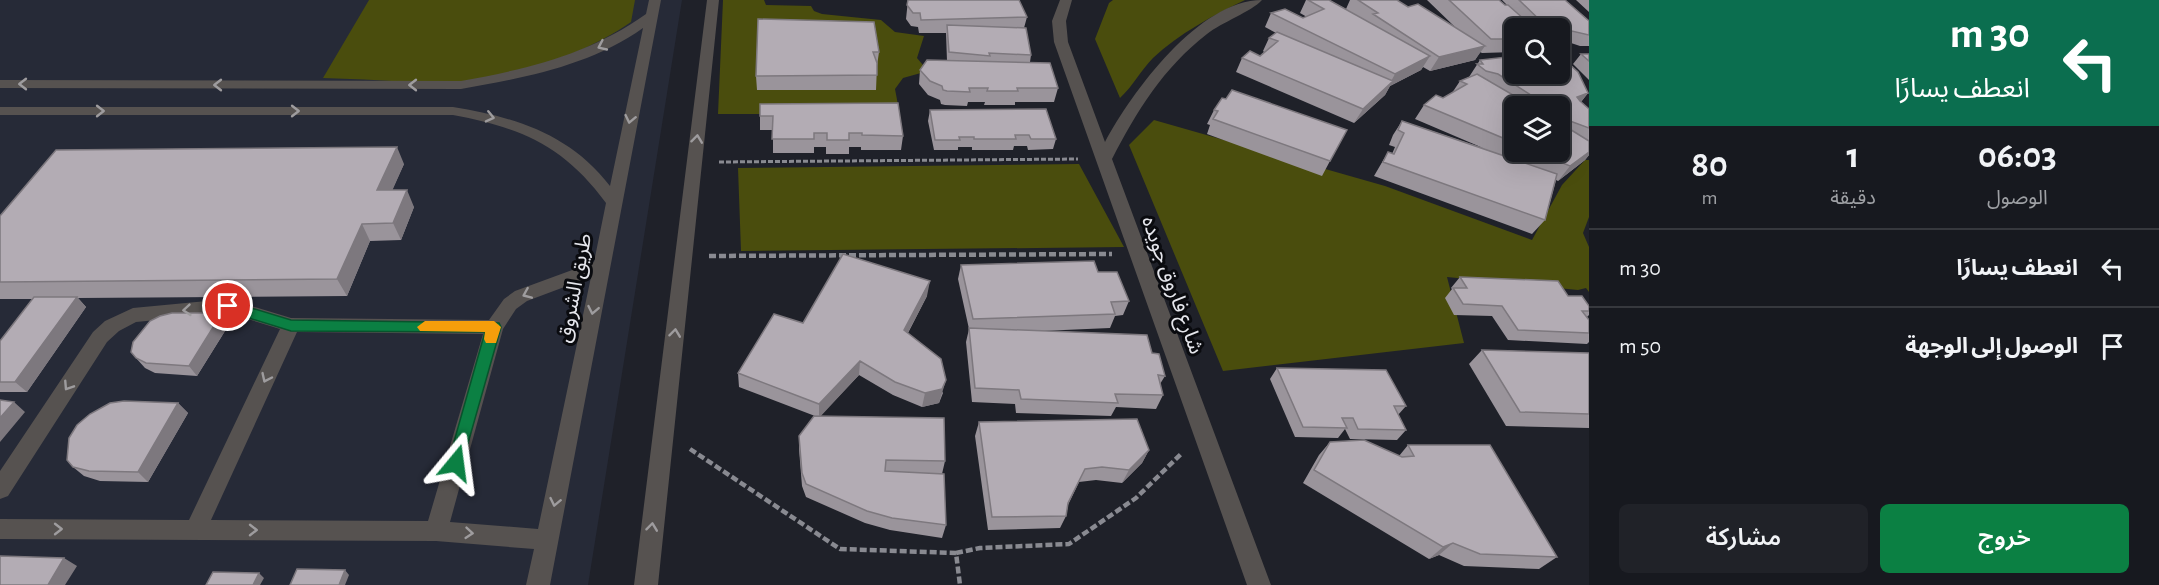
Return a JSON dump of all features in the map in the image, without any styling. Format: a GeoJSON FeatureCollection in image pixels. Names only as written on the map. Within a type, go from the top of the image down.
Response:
{"type":"FeatureCollection","features":[{"type":"Feature","properties":{"kind":"street"},"geometry":{"type":"LineString","coordinates":[[646,585],[713,0]]}},
{"type":"Feature","properties":{"kind":"street","name":"شارع فاروق جويده"},"geometry":{"type":"LineString","coordinates":[[1066,0],[1060,9],[1059,34],[1259,585]]}},
{"type":"Feature","properties":{"kind":"street"},"geometry":{"type":"LineString","coordinates":[[1104,159],[1132,105],[1170,57],[1218,20],[1257,0]]}},
{"type":"Feature","properties":{"kind":"street"},"geometry":{"type":"LineString","coordinates":[[0,84],[461,85],[519,76],[572,60],[617,39],[653,8]]}},
{"type":"Feature","properties":{"kind":"street","name":"طريق الشروق"},"geometry":{"type":"LineString","coordinates":[[538,585],[653,8]]}},
{"type":"Feature","properties":{"kind":"street"},"geometry":{"type":"LineString","coordinates":[[134,111],[155,84]]}},
{"type":"Feature","properties":{"kind":"street"},"geometry":{"type":"LineString","coordinates":[[0,111],[453,111],[491,117],[522,126],[551,140],[576,157],[597,177],[613,201]]}},
{"type":"Feature","properties":{"kind":"street"},"geometry":{"type":"LineString","coordinates":[[436,531],[494,327],[510,304],[521,296],[601,266]]}},
{"type":"Feature","properties":{"kind":"street"},"geometry":{"type":"LineString","coordinates":[[0,489],[100,337],[112,326],[133,315],[228,306],[291,326],[494,327]]}},
{"type":"Feature","properties":{"kind":"street"},"geometry":{"type":"LineString","coordinates":[[196,530],[291,326]]}},
{"type":"Feature","properties":{"kind":"street"},"geometry":{"type":"LineString","coordinates":[[0,529],[436,531],[547,540]]}},
{"type":"Feature","properties":{"kind":"path"},"geometry":{"type":"LineString","coordinates":[[695,162],[1104,159]]}},
{"type":"Feature","properties":{"kind":"path"},"geometry":{"type":"LineString","coordinates":[[684,256],[1138,254]]}},
{"type":"Feature","properties":{"kind":"path"},"geometry":{"type":"LineString","coordinates":[[664,431],[840,549],[957,553],[980,548],[1069,544],[1136,498],[1203,432]]}},
{"type":"Feature","properties":{"kind":"path"},"geometry":{"type":"LineString","coordinates":[[957,553],[960,585]]}},
{"type":"Feature","properties":{"kind":"shaded area"},"geometry":{"type":"Polygon","coordinates":[[[0,0],[682,0],[588,585],[0,585],[0,0]]]}},
{"type":"Feature","properties":{"kind":"shaded area"},"geometry":{"type":"Polygon","coordinates":[[[369,0],[635,0],[631,22],[594,44],[529,69],[486,79],[447,82],[323,78],[369,0]]]}},
{"type":"Feature","properties":{"kind":"shaded area"},"geometry":{"type":"Polygon","coordinates":[[[723,0],[764,0],[766,5],[811,6],[814,11],[822,14],[881,20],[895,32],[924,36],[917,58],[928,71],[903,78],[895,89],[898,105],[887,114],[718,114],[723,0]]]}},
{"type":"Feature","properties":{"kind":"shaded area"},"geometry":{"type":"Polygon","coordinates":[[[1113,0],[1245,0],[1197,26],[1163,49],[1120,98],[1095,39],[1109,3],[1113,0]]]}},
{"type":"Feature","properties":{"kind":"shaded area"},"geometry":{"type":"Polygon","coordinates":[[[1154,120],[1385,186],[1532,240],[1562,185],[1585,160],[1589,160],[1589,217],[1583,233],[1589,247],[1589,292],[1586,288],[1578,290],[1447,277],[1464,343],[1223,371],[1129,145],[1154,120]]]}},
{"type":"Feature","properties":{"kind":"shaded area"},"geometry":{"type":"Polygon","coordinates":[[[1079,164],[1124,247],[741,251],[738,168],[1079,164]]]}},
{"type":"Feature","properties":{"kind":"building"},"geometry":{"type":"Polygon","coordinates":[[[908,0],[1019,0],[1027,17],[921,20],[920,13],[913,13],[907,5],[908,0]]]}},
{"type":"Feature","properties":{"kind":"building"},"geometry":{"type":"Polygon","coordinates":[[[1308,0],[1329,0],[1430,56],[1395,74],[1271,13],[1285,9],[1303,18],[1324,9],[1308,0]]]}},
{"type":"Feature","properties":{"kind":"building"},"geometry":{"type":"Polygon","coordinates":[[[1358,0],[1397,0],[1408,7],[1418,4],[1485,46],[1439,57],[1373,14],[1378,13],[1358,0]]]}},
{"type":"Feature","properties":{"kind":"building"},"geometry":{"type":"Polygon","coordinates":[[[1449,0],[1499,0],[1523,18],[1504,18],[1504,39],[1491,39],[1449,0]]]}},
{"type":"Feature","properties":{"kind":"building"},"geometry":{"type":"Polygon","coordinates":[[[1519,0],[1565,0],[1589,21],[1589,35],[1572,31],[1570,35],[1570,18],[1538,18],[1519,0]]]}},
{"type":"Feature","properties":{"kind":"building"},"geometry":{"type":"Polygon","coordinates":[[[758,19],[874,22],[879,52],[873,52],[877,63],[877,75],[756,76],[758,19]]]}},
{"type":"Feature","properties":{"kind":"building"},"geometry":{"type":"Polygon","coordinates":[[[947,25],[1026,28],[1031,55],[989,53],[990,56],[949,52],[947,25]]]}},
{"type":"Feature","properties":{"kind":"building"},"geometry":{"type":"Polygon","coordinates":[[[1277,32],[1393,81],[1363,109],[1242,58],[1250,51],[1260,56],[1278,41],[1269,38],[1277,32]]]}},
{"type":"Feature","properties":{"kind":"building"},"geometry":{"type":"Polygon","coordinates":[[[1581,54],[1589,54],[1589,61],[1581,54]]]}},
{"type":"Feature","properties":{"kind":"building"},"geometry":{"type":"Polygon","coordinates":[[[1504,57],[1504,78],[1486,71],[1477,64],[1483,64],[1480,60],[1504,57]]]}},
{"type":"Feature","properties":{"kind":"building"},"geometry":{"type":"Polygon","coordinates":[[[927,60],[1050,63],[1058,88],[987,91],[988,88],[969,88],[970,92],[947,91],[930,81],[920,70],[927,60]]]}},
{"type":"Feature","properties":{"kind":"building"},"geometry":{"type":"Polygon","coordinates":[[[1570,65],[1578,72],[1588,93],[1577,97],[1589,109],[1589,128],[1570,121],[1570,96],[1532,96],[1514,84],[1570,84],[1570,65]]]}},
{"type":"Feature","properties":{"kind":"building"},"geometry":{"type":"Polygon","coordinates":[[[1477,74],[1515,96],[1504,96],[1504,138],[1424,105],[1436,95],[1443,98],[1467,84],[1460,81],[1477,74]]]}},
{"type":"Feature","properties":{"kind":"building"},"geometry":{"type":"Polygon","coordinates":[[[1232,90],[1347,130],[1330,161],[1213,119],[1218,111],[1214,110],[1222,98],[1226,99],[1232,90]]]}},
{"type":"Feature","properties":{"kind":"building"},"geometry":{"type":"Polygon","coordinates":[[[898,103],[903,136],[849,133],[849,140],[827,140],[827,133],[814,133],[814,139],[772,139],[773,116],[760,116],[760,104],[898,103]]]}},
{"type":"Feature","properties":{"kind":"building"},"geometry":{"type":"Polygon","coordinates":[[[1046,109],[1056,139],[1031,139],[1029,135],[1015,135],[1016,139],[959,137],[960,140],[935,140],[930,110],[1046,109]]]}},
{"type":"Feature","properties":{"kind":"building"},"geometry":{"type":"Polygon","coordinates":[[[1402,121],[1504,156],[1504,162],[1522,162],[1557,174],[1545,220],[1383,162],[1388,152],[1394,154],[1404,133],[1398,130],[1402,121]]]}},
{"type":"Feature","properties":{"kind":"building"},"geometry":{"type":"Polygon","coordinates":[[[1570,129],[1589,141],[1589,152],[1570,166],[1560,162],[1570,162],[1570,129]]]}},
{"type":"Feature","properties":{"kind":"building"},"geometry":{"type":"Polygon","coordinates":[[[397,147],[377,190],[407,190],[393,223],[362,224],[337,279],[0,282],[0,216],[56,150],[397,147]]]}},
{"type":"Feature","properties":{"kind":"building"},"geometry":{"type":"Polygon","coordinates":[[[843,254],[930,281],[904,330],[941,359],[946,380],[942,389],[925,393],[895,382],[860,361],[819,404],[738,373],[774,314],[803,323],[843,254]]]}},
{"type":"Feature","properties":{"kind":"building"},"geometry":{"type":"Polygon","coordinates":[[[1094,261],[1098,272],[1117,272],[1129,301],[1111,302],[1115,314],[973,319],[961,265],[1094,261]]]}},
{"type":"Feature","properties":{"kind":"building"},"geometry":{"type":"Polygon","coordinates":[[[1460,277],[1558,281],[1568,296],[1582,296],[1589,306],[1589,311],[1582,311],[1589,320],[1589,333],[1518,330],[1502,306],[1463,304],[1453,288],[1467,288],[1460,277]]]}},
{"type":"Feature","properties":{"kind":"building"},"geometry":{"type":"Polygon","coordinates":[[[34,297],[77,297],[15,382],[0,382],[0,341],[34,297]]]}},
{"type":"Feature","properties":{"kind":"building"},"geometry":{"type":"Polygon","coordinates":[[[172,313],[222,313],[189,366],[146,363],[136,358],[131,352],[133,342],[150,321],[172,313]]]}},
{"type":"Feature","properties":{"kind":"building"},"geometry":{"type":"Polygon","coordinates":[[[969,328],[1147,335],[1152,353],[1159,354],[1165,376],[1158,375],[1163,395],[1115,394],[1118,403],[1021,399],[1019,390],[975,388],[969,328]]]}},
{"type":"Feature","properties":{"kind":"building"},"geometry":{"type":"Polygon","coordinates":[[[1482,350],[1589,353],[1589,414],[1520,412],[1482,350]]]}},
{"type":"Feature","properties":{"kind":"building"},"geometry":{"type":"Polygon","coordinates":[[[1277,368],[1386,370],[1406,406],[1394,406],[1406,430],[1358,429],[1353,418],[1342,418],[1347,428],[1303,427],[1277,368]]]}},
{"type":"Feature","properties":{"kind":"building"},"geometry":{"type":"Polygon","coordinates":[[[0,400],[14,402],[0,418],[0,400]]]}},
{"type":"Feature","properties":{"kind":"building"},"geometry":{"type":"Polygon","coordinates":[[[124,401],[178,403],[138,472],[89,471],[73,467],[67,460],[69,438],[77,425],[90,414],[110,403],[124,401]]]}},
{"type":"Feature","properties":{"kind":"building"},"geometry":{"type":"Polygon","coordinates":[[[814,416],[944,418],[945,461],[886,460],[885,471],[944,474],[946,525],[892,518],[867,511],[806,484],[802,473],[799,436],[814,416]]]}},
{"type":"Feature","properties":{"kind":"building"},"geometry":{"type":"Polygon","coordinates":[[[1137,419],[1149,450],[1129,470],[1102,467],[1085,469],[1068,503],[1066,516],[992,517],[979,422],[1137,419]]]}},
{"type":"Feature","properties":{"kind":"building"},"geometry":{"type":"Polygon","coordinates":[[[1364,440],[1402,457],[1414,456],[1408,445],[1490,445],[1557,557],[1480,554],[1453,543],[1443,547],[1314,470],[1330,442],[1364,440]]]}},
{"type":"Feature","properties":{"kind":"building"},"geometry":{"type":"Polygon","coordinates":[[[0,556],[64,558],[48,585],[0,585],[0,556]]]}},
{"type":"Feature","properties":{"kind":"building"},"geometry":{"type":"Polygon","coordinates":[[[297,569],[345,570],[339,585],[290,585],[297,569]]]}},
{"type":"Feature","properties":{"kind":"building"},"geometry":{"type":"Polygon","coordinates":[[[213,572],[259,573],[253,585],[206,585],[213,572]]]}},
{"type":"Feature","properties":{"kind":"slow traffic"},"geometry":{"type":"LineString","coordinates":[[425,327],[494,327],[491,339]]}},
{"type":"Feature","properties":{"kind":"route"},"geometry":{"type":"LineString","coordinates":[[228,306],[291,326],[494,327],[456,463]]}}]}
